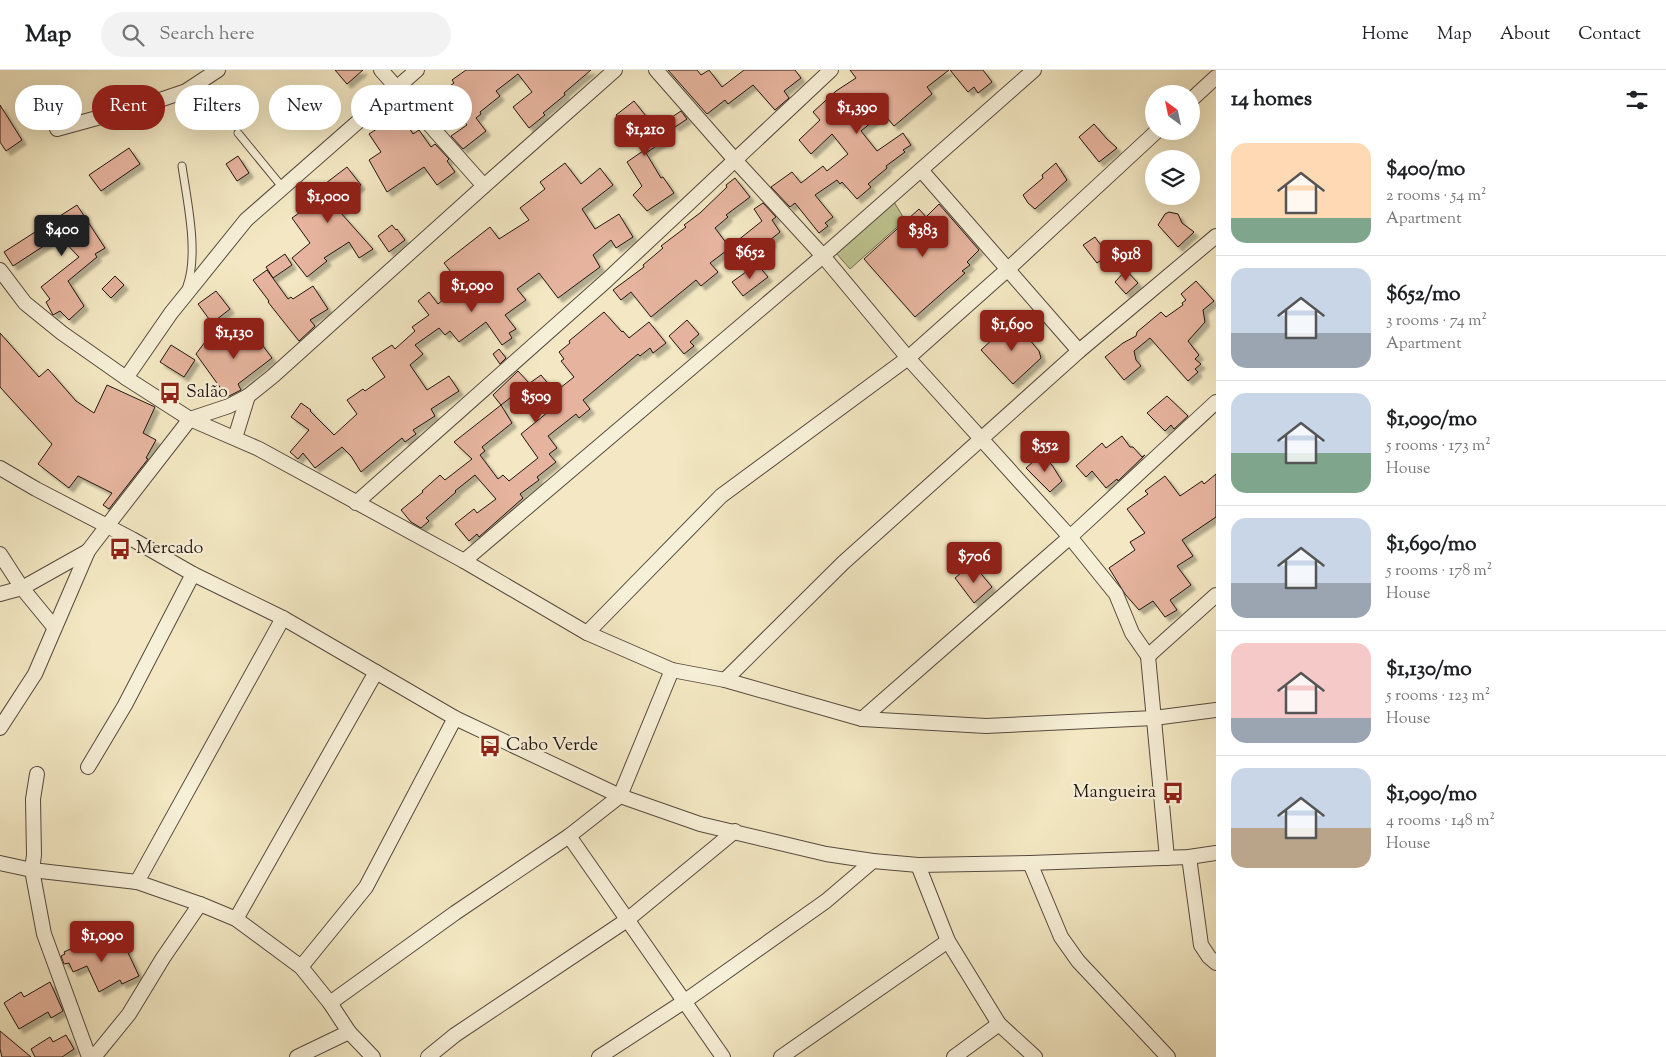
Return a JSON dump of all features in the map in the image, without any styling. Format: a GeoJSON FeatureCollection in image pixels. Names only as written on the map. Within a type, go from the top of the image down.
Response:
{"type":"FeatureCollection","features":[{"type":"Feature","properties":{"kind":"street"},"geometry":{"type":"LineString","coordinates":[[82,122],[148,104],[186,91],[218,70]]}},
{"type":"Feature","properties":{"kind":"street"},"geometry":{"type":"LineString","coordinates":[[381,70],[394,85]]}},
{"type":"Feature","properties":{"kind":"street"},"geometry":{"type":"LineString","coordinates":[[400,85],[417,70]]}},
{"type":"Feature","properties":{"kind":"street"},"geometry":{"type":"LineString","coordinates":[[0,728],[35,674],[88,551],[190,419],[229,406],[248,396],[273,376],[615,70]]}},
{"type":"Feature","properties":{"kind":"street"},"geometry":{"type":"LineString","coordinates":[[656,70],[823,256],[908,358],[1070,537],[1116,594],[1132,633],[1148,656],[1167,858]]}},
{"type":"Feature","properties":{"kind":"street"},"geometry":{"type":"LineString","coordinates":[[356,503],[607,280],[831,70]]}},
{"type":"Feature","properties":{"kind":"street"},"geometry":{"type":"LineString","coordinates":[[464,561],[823,256],[1034,70]]}},
{"type":"Feature","properties":{"kind":"street"},"geometry":{"type":"LineString","coordinates":[[1200,92],[1216,77]]}},
{"type":"Feature","properties":{"kind":"street"},"geometry":{"type":"LineString","coordinates":[[126,378],[171,313],[246,220],[351,128]]}},
{"type":"Feature","properties":{"kind":"street"},"geometry":{"type":"LineString","coordinates":[[434,130],[484,186]]}},
{"type":"Feature","properties":{"kind":"street"},"geometry":{"type":"LineString","coordinates":[[587,634],[721,496],[908,358],[1008,269],[1147,140]]}},
{"type":"Feature","properties":{"kind":"street"},"geometry":{"type":"LineString","coordinates":[[921,170],[1079,350]]}},
{"type":"Feature","properties":{"kind":"street"},"geometry":{"type":"LineString","coordinates":[[725,680],[842,563],[1079,350],[1216,236]]}},
{"type":"Feature","properties":{"kind":"street"},"geometry":{"type":"LineString","coordinates":[[0,270],[25,303],[62,333],[126,378],[190,419],[259,448],[464,561],[587,634],[672,670],[725,680],[862,718],[986,726],[1154,718],[1216,710]]}},
{"type":"Feature","properties":{"kind":"street"},"geometry":{"type":"LineString","coordinates":[[235,438],[248,396]]}},
{"type":"Feature","properties":{"kind":"street"},"geometry":{"type":"LineString","coordinates":[[862,718],[1070,537],[1216,402]]}},
{"type":"Feature","properties":{"kind":"street"},"geometry":{"type":"LineString","coordinates":[[0,468],[194,574],[283,618],[455,718],[620,796],[700,824],[735,831],[797,848],[873,861],[918,865],[1167,858],[1189,857],[1216,852]]}},
{"type":"Feature","properties":{"kind":"street"},"geometry":{"type":"LineString","coordinates":[[0,594],[22,588],[88,551]]}},
{"type":"Feature","properties":{"kind":"street"},"geometry":{"type":"LineString","coordinates":[[0,554],[22,588],[54,628]]}},
{"type":"Feature","properties":{"kind":"street"},"geometry":{"type":"LineString","coordinates":[[88,767],[125,705],[194,574]]}},
{"type":"Feature","properties":{"kind":"street"},"geometry":{"type":"LineString","coordinates":[[1148,656],[1216,594]]}},
{"type":"Feature","properties":{"kind":"street"},"geometry":{"type":"LineString","coordinates":[[138,882],[283,618]]}},
{"type":"Feature","properties":{"kind":"street"},"geometry":{"type":"LineString","coordinates":[[330,1003],[455,913],[569,836],[620,796],[672,670]]}},
{"type":"Feature","properties":{"kind":"street"},"geometry":{"type":"LineString","coordinates":[[236,919],[376,672]]}},
{"type":"Feature","properties":{"kind":"street"},"geometry":{"type":"LineString","coordinates":[[301,967],[366,886],[455,718]]}},
{"type":"Feature","properties":{"kind":"street"},"geometry":{"type":"LineString","coordinates":[[37,774],[33,799],[34,855],[32,870],[44,934],[89,1057]]}},
{"type":"Feature","properties":{"kind":"street"},"geometry":{"type":"LineString","coordinates":[[428,1057],[455,1035],[627,920],[735,831]]}},
{"type":"Feature","properties":{"kind":"street"},"geometry":{"type":"LineString","coordinates":[[569,836],[723,1057]]}},
{"type":"Feature","properties":{"kind":"street"},"geometry":{"type":"LineString","coordinates":[[1189,857],[1201,945],[1209,957],[1216,963]]}},
{"type":"Feature","properties":{"kind":"street"},"geometry":{"type":"LineString","coordinates":[[599,1057],[685,1001],[826,902],[873,861]]}},
{"type":"Feature","properties":{"kind":"street"},"geometry":{"type":"LineString","coordinates":[[1030,863],[1061,938],[1078,961],[1168,1057]]}},
{"type":"Feature","properties":{"kind":"street"},"geometry":{"type":"LineString","coordinates":[[918,865],[948,941],[999,1024],[1035,1057]]}},
{"type":"Feature","properties":{"kind":"street"},"geometry":{"type":"LineString","coordinates":[[2,866],[138,882],[236,919],[301,967],[330,1003],[349,1032],[373,1057]]}},
{"type":"Feature","properties":{"kind":"street"},"geometry":{"type":"LineString","coordinates":[[94,1057],[129,1014],[200,904]]}},
{"type":"Feature","properties":{"kind":"street"},"geometry":{"type":"LineString","coordinates":[[781,1057],[948,941]]}},
{"type":"Feature","properties":{"kind":"street"},"geometry":{"type":"LineString","coordinates":[[954,1057],[999,1024]]}},
{"type":"Feature","properties":{"kind":"street"},"geometry":{"type":"LineString","coordinates":[[297,1057],[349,1032]]}},
{"type":"Feature","properties":{"kind":"lane"},"geometry":{"type":"LineString","coordinates":[[238,133],[283,188]]}},
{"type":"Feature","properties":{"kind":"lane"},"geometry":{"type":"LineString","coordinates":[[171,313],[192,274],[190,226],[182,166]]}},
{"type":"Feature","properties":{"kind":"green space"},"geometry":{"type":"Polygon","coordinates":[[[894,202],[905,220],[850,269],[836,253],[894,202]]]}},
{"type":"Feature","properties":{"kind":"building"},"geometry":{"type":"Polygon","coordinates":[[[335,70],[363,70],[347,84],[335,70]]]}},
{"type":"Feature","properties":{"kind":"building"},"geometry":{"type":"Polygon","coordinates":[[[466,70],[591,70],[564,93],[565,95],[543,113],[545,115],[529,128],[513,107],[532,92],[518,74],[496,91],[500,96],[480,112],[481,114],[476,118],[486,131],[463,149],[451,136],[460,130],[472,130],[472,85],[451,85],[454,83],[452,80],[466,70]]]}},
{"type":"Feature","properties":{"kind":"building"},"geometry":{"type":"Polygon","coordinates":[[[668,70],[697,70],[701,75],[709,70],[722,87],[744,70],[795,70],[801,78],[784,91],[789,98],[775,110],[753,85],[728,104],[725,100],[707,114],[668,70]]]}},
{"type":"Feature","properties":{"kind":"building"},"geometry":{"type":"Polygon","coordinates":[[[850,70],[949,70],[927,87],[932,94],[894,126],[883,113],[861,131],[877,151],[903,133],[911,145],[903,150],[905,152],[886,166],[887,168],[868,184],[871,187],[857,199],[842,182],[840,184],[837,180],[815,195],[833,217],[825,223],[828,226],[819,233],[795,203],[790,207],[771,187],[792,172],[801,183],[823,166],[827,171],[848,154],[832,134],[811,154],[799,140],[820,120],[813,112],[836,91],[856,78],[850,70]]]}},
{"type":"Feature","properties":{"kind":"building"},"geometry":{"type":"Polygon","coordinates":[[[950,70],[983,70],[992,82],[978,93],[974,87],[968,92],[950,70]]]}},
{"type":"Feature","properties":{"kind":"building"},"geometry":{"type":"Polygon","coordinates":[[[634,101],[665,140],[646,153],[661,178],[663,177],[674,193],[647,211],[633,195],[642,186],[627,162],[643,151],[616,115],[634,101]]]}},
{"type":"Feature","properties":{"kind":"building"},"geometry":{"type":"Polygon","coordinates":[[[0,105],[22,140],[6,151],[0,142],[0,105]]]}},
{"type":"Feature","properties":{"kind":"building"},"geometry":{"type":"Polygon","coordinates":[[[681,111],[687,119],[675,127],[669,119],[681,111]]]}},
{"type":"Feature","properties":{"kind":"building"},"geometry":{"type":"Polygon","coordinates":[[[1094,124],[1117,148],[1099,162],[1079,137],[1094,124]]]}},
{"type":"Feature","properties":{"kind":"building"},"geometry":{"type":"Polygon","coordinates":[[[375,130],[410,130],[413,134],[419,130],[431,147],[435,144],[449,159],[447,161],[455,172],[437,185],[424,167],[387,192],[369,160],[381,152],[369,134],[375,130]]]}},
{"type":"Feature","properties":{"kind":"building"},"geometry":{"type":"Polygon","coordinates":[[[129,148],[140,164],[101,191],[89,175],[129,148]]]}},
{"type":"Feature","properties":{"kind":"building"},"geometry":{"type":"Polygon","coordinates":[[[238,156],[249,173],[237,181],[226,164],[238,156]]]}},
{"type":"Feature","properties":{"kind":"building"},"geometry":{"type":"Polygon","coordinates":[[[565,163],[581,184],[600,168],[613,185],[582,209],[595,229],[619,214],[633,237],[616,248],[611,240],[593,255],[600,267],[558,298],[539,273],[517,289],[526,300],[505,315],[516,329],[509,333],[512,338],[502,345],[486,322],[459,342],[450,331],[445,335],[439,328],[415,345],[423,354],[410,365],[427,390],[449,376],[459,391],[431,409],[435,416],[413,430],[416,434],[405,442],[402,438],[361,472],[351,456],[342,447],[315,468],[303,453],[298,459],[290,452],[309,430],[291,417],[301,403],[311,410],[334,435],[357,414],[347,400],[363,389],[365,391],[385,377],[372,358],[392,345],[395,349],[415,331],[412,327],[429,315],[418,301],[429,292],[438,304],[461,285],[444,263],[490,227],[499,239],[529,220],[520,208],[545,189],[540,182],[565,163]]]}},
{"type":"Feature","properties":{"kind":"building"},"geometry":{"type":"Polygon","coordinates":[[[1056,163],[1067,180],[1035,209],[1023,195],[1043,178],[1042,175],[1056,163]]]}},
{"type":"Feature","properties":{"kind":"building"},"geometry":{"type":"Polygon","coordinates":[[[347,167],[361,185],[340,201],[345,208],[340,212],[373,249],[359,258],[349,242],[324,258],[327,261],[307,277],[292,258],[310,243],[292,218],[317,200],[313,193],[347,167]]]}},
{"type":"Feature","properties":{"kind":"building"},"geometry":{"type":"Polygon","coordinates":[[[735,178],[750,197],[726,215],[728,217],[715,228],[730,248],[710,263],[718,272],[701,286],[696,280],[651,317],[631,292],[621,300],[613,290],[644,267],[643,265],[663,248],[661,246],[686,227],[684,225],[700,213],[735,178]]]}},
{"type":"Feature","properties":{"kind":"building"},"geometry":{"type":"Polygon","coordinates":[[[763,203],[776,217],[772,220],[780,232],[770,240],[772,242],[745,262],[732,245],[762,221],[754,209],[763,203]]]}},
{"type":"Feature","properties":{"kind":"building"},"geometry":{"type":"Polygon","coordinates":[[[939,204],[979,250],[967,262],[970,265],[962,271],[965,273],[915,317],[864,259],[919,209],[926,217],[939,204]]]}},
{"type":"Feature","properties":{"kind":"building"},"geometry":{"type":"Polygon","coordinates":[[[77,205],[105,248],[95,254],[97,257],[68,281],[84,306],[69,320],[60,311],[53,315],[46,302],[50,299],[41,287],[79,257],[59,236],[13,266],[4,252],[77,205]]]}},
{"type":"Feature","properties":{"kind":"building"},"geometry":{"type":"Polygon","coordinates":[[[1169,212],[1178,214],[1182,223],[1194,232],[1178,247],[1158,225],[1165,214],[1169,212]]]}},
{"type":"Feature","properties":{"kind":"building"},"geometry":{"type":"Polygon","coordinates":[[[392,225],[405,240],[389,252],[378,236],[392,225]]]}},
{"type":"Feature","properties":{"kind":"building"},"geometry":{"type":"Polygon","coordinates":[[[1095,237],[1108,255],[1097,263],[1083,245],[1095,237]]]}},
{"type":"Feature","properties":{"kind":"building"},"geometry":{"type":"Polygon","coordinates":[[[285,254],[292,265],[273,278],[266,267],[285,254]]]}},
{"type":"Feature","properties":{"kind":"building"},"geometry":{"type":"Polygon","coordinates":[[[757,264],[768,277],[743,296],[732,282],[757,264]]]}},
{"type":"Feature","properties":{"kind":"building"},"geometry":{"type":"Polygon","coordinates":[[[267,270],[288,299],[291,297],[293,299],[313,286],[328,309],[310,320],[315,326],[299,341],[253,280],[267,270]]]}},
{"type":"Feature","properties":{"kind":"building"},"geometry":{"type":"Polygon","coordinates":[[[1126,270],[1138,283],[1126,294],[1115,282],[1126,270]]]}},
{"type":"Feature","properties":{"kind":"building"},"geometry":{"type":"Polygon","coordinates":[[[115,276],[124,285],[111,298],[102,289],[115,276]]]}},
{"type":"Feature","properties":{"kind":"building"},"geometry":{"type":"Polygon","coordinates":[[[1196,281],[1214,301],[1203,310],[1205,322],[1188,341],[1199,355],[1195,359],[1201,364],[1195,369],[1198,372],[1188,381],[1150,338],[1134,351],[1136,360],[1141,366],[1124,380],[1105,357],[1136,336],[1137,332],[1161,312],[1166,317],[1183,305],[1182,303],[1186,300],[1181,294],[1196,281]]]}},
{"type":"Feature","properties":{"kind":"building"},"geometry":{"type":"Polygon","coordinates":[[[216,291],[230,309],[212,323],[198,304],[216,291]]]}},
{"type":"Feature","properties":{"kind":"building"},"geometry":{"type":"Polygon","coordinates":[[[604,312],[629,338],[649,322],[666,343],[653,353],[650,348],[640,356],[638,354],[583,400],[590,409],[579,418],[576,414],[548,436],[557,448],[549,454],[556,462],[537,477],[539,480],[520,494],[523,498],[479,537],[477,534],[469,541],[455,524],[474,509],[477,513],[496,499],[475,475],[426,518],[429,521],[421,528],[411,522],[401,510],[440,475],[445,480],[472,459],[454,442],[501,405],[512,423],[482,447],[485,451],[480,455],[498,479],[503,475],[509,481],[538,458],[521,434],[548,412],[527,385],[541,375],[555,392],[574,377],[561,361],[564,359],[559,352],[570,343],[569,341],[604,312]]]}},
{"type":"Feature","properties":{"kind":"building"},"geometry":{"type":"Polygon","coordinates":[[[687,320],[699,334],[690,342],[694,346],[684,354],[669,336],[687,320]]]}},
{"type":"Feature","properties":{"kind":"building"},"geometry":{"type":"Polygon","coordinates":[[[1013,320],[1039,351],[1041,358],[1013,384],[981,350],[1013,320]]]}},
{"type":"Feature","properties":{"kind":"building"},"geometry":{"type":"Polygon","coordinates":[[[248,326],[272,358],[238,384],[241,390],[227,397],[196,354],[208,338],[220,347],[248,326]]]}},
{"type":"Feature","properties":{"kind":"building"},"geometry":{"type":"Polygon","coordinates":[[[0,333],[39,377],[48,369],[76,401],[94,413],[107,385],[155,407],[143,433],[156,440],[146,458],[148,459],[109,509],[103,505],[112,493],[78,476],[69,488],[38,464],[52,444],[0,387],[0,333]]]}},
{"type":"Feature","properties":{"kind":"building"},"geometry":{"type":"Polygon","coordinates":[[[171,345],[195,360],[184,377],[160,362],[171,345]]]}},
{"type":"Feature","properties":{"kind":"building"},"geometry":{"type":"Polygon","coordinates":[[[499,349],[506,358],[500,364],[493,354],[499,349]]]}},
{"type":"Feature","properties":{"kind":"building"},"geometry":{"type":"Polygon","coordinates":[[[518,371],[529,383],[501,405],[493,395],[518,371]]]}},
{"type":"Feature","properties":{"kind":"building"},"geometry":{"type":"Polygon","coordinates":[[[1167,396],[1188,416],[1174,429],[1171,425],[1165,431],[1147,413],[1167,396]]]}},
{"type":"Feature","properties":{"kind":"building"},"geometry":{"type":"Polygon","coordinates":[[[1122,436],[1130,447],[1133,447],[1142,457],[1145,455],[1118,481],[1117,479],[1106,488],[1092,471],[1086,477],[1076,466],[1102,443],[1106,448],[1122,436]]]}},
{"type":"Feature","properties":{"kind":"building"},"geometry":{"type":"Polygon","coordinates":[[[1041,455],[1052,465],[1062,481],[1050,492],[1026,468],[1041,455]]]}},
{"type":"Feature","properties":{"kind":"building"},"geometry":{"type":"Polygon","coordinates":[[[1216,474],[1216,517],[1182,540],[1193,556],[1177,566],[1191,585],[1170,600],[1177,610],[1165,617],[1153,601],[1139,610],[1125,594],[1109,568],[1135,550],[1130,542],[1145,533],[1127,509],[1148,494],[1145,491],[1165,476],[1180,496],[1202,481],[1204,484],[1216,474]]]}},
{"type":"Feature","properties":{"kind":"building"},"geometry":{"type":"Polygon","coordinates":[[[978,570],[992,587],[974,603],[955,578],[962,572],[972,571],[975,573],[978,570]]]}},
{"type":"Feature","properties":{"kind":"building"},"geometry":{"type":"Polygon","coordinates":[[[94,938],[100,951],[122,940],[139,976],[122,984],[120,980],[99,992],[87,966],[73,972],[69,963],[64,964],[61,956],[65,954],[64,952],[94,938]]]}},
{"type":"Feature","properties":{"kind":"building"},"geometry":{"type":"Polygon","coordinates":[[[50,982],[63,1011],[51,1018],[48,1012],[19,1029],[4,1003],[21,992],[24,997],[50,982]]]}},
{"type":"Feature","properties":{"kind":"building"},"geometry":{"type":"Polygon","coordinates":[[[0,1031],[31,1057],[2,1057],[0,1031]]]}},
{"type":"Feature","properties":{"kind":"building"},"geometry":{"type":"Polygon","coordinates":[[[66,1035],[74,1049],[62,1057],[35,1057],[31,1049],[50,1037],[53,1042],[66,1035]]]}},
{"type":"Feature","properties":{"kind":"place","name":"Salão"},"geometry":{"type":"Point","coordinates":[170,393]}},
{"type":"Feature","properties":{"kind":"place","name":"Mercado"},"geometry":{"type":"Point","coordinates":[120,549]}},
{"type":"Feature","properties":{"kind":"place","name":"Cabo Verde"},"geometry":{"type":"Point","coordinates":[490,746]}},
{"type":"Feature","properties":{"kind":"place","name":"Mangueira"},"geometry":{"type":"Point","coordinates":[1173,793]}}]}
